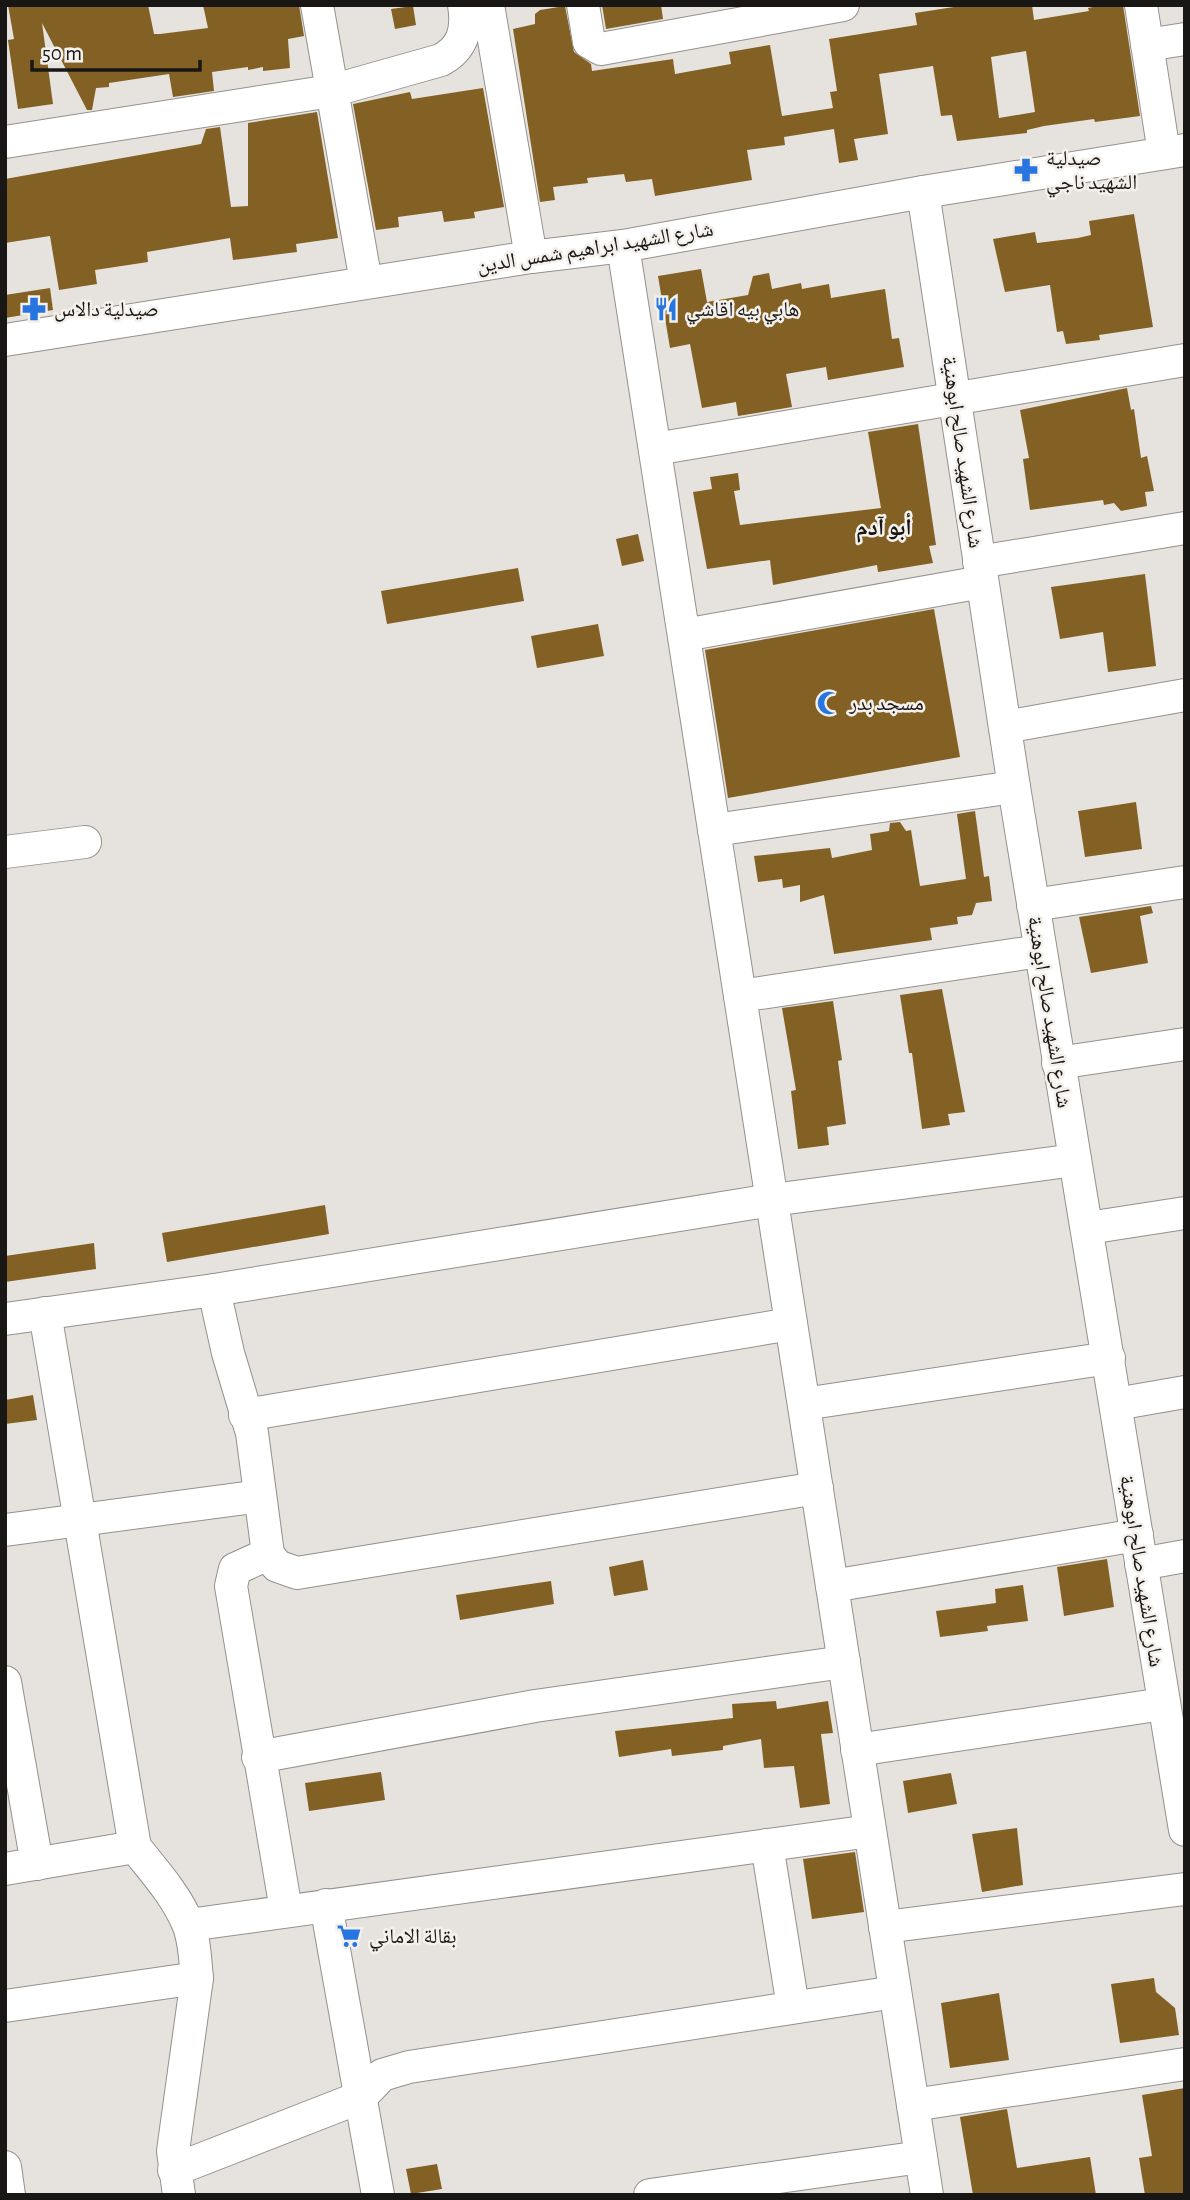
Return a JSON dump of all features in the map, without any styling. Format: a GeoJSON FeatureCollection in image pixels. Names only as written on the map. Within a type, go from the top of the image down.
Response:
{"type":"FeatureCollection","features":[{"type":"Feature","properties":{"kind":"street"},"geometry":{"type":"LineString","coordinates":[[317,5],[366,282]]}},
{"type":"Feature","properties":{"kind":"street"},"geometry":{"type":"LineString","coordinates":[[5,142],[331,92],[441,60],[456,52],[465,27],[464,5]]}},
{"type":"Feature","properties":{"kind":"street"},"geometry":{"type":"LineString","coordinates":[[488,5],[531,257]]}},
{"type":"Feature","properties":{"kind":"street"},"geometry":{"type":"LineString","coordinates":[[583,5],[589,42],[601,49],[838,6]]}},
{"type":"Feature","properties":{"kind":"street"},"geometry":{"type":"LineString","coordinates":[[1141,5],[1147,45],[1174,151]]}},
{"type":"Feature","properties":{"kind":"street"},"geometry":{"type":"LineString","coordinates":[[1147,45],[1185,39]]}},
{"type":"Feature","properties":{"kind":"street","name":"شارع الشهيد ابراهيم شمس الدين"},"geometry":{"type":"LineString","coordinates":[[5,340],[366,282],[623,246],[923,192],[1174,151]]}},
{"type":"Feature","properties":{"kind":"street","name":"شارع الشهيد صالح ابوهنية"},"geometry":{"type":"LineString","coordinates":[[923,192],[1058,1063],[1088,1228],[1139,1549],[1172,1719],[1185,1830]]}},
{"type":"Feature","properties":{"kind":"street"},"geometry":{"type":"LineString","coordinates":[[623,246],[927,2195]]}},
{"type":"Feature","properties":{"kind":"street"},"geometry":{"type":"LineString","coordinates":[[655,449],[955,396],[1185,360]]}},
{"type":"Feature","properties":{"kind":"street"},"geometry":{"type":"LineString","coordinates":[[684,635],[1185,528]]}},
{"type":"Feature","properties":{"kind":"street"},"geometry":{"type":"LineString","coordinates":[[1005,727],[1185,695]]}},
{"type":"Feature","properties":{"kind":"street"},"geometry":{"type":"LineString","coordinates":[[714,830],[1014,787]]}},
{"type":"Feature","properties":{"kind":"street"},"geometry":{"type":"LineString","coordinates":[[5,852],[85,842]]}},
{"type":"Feature","properties":{"kind":"street"},"geometry":{"type":"LineString","coordinates":[[1033,905],[1185,882]]}},
{"type":"Feature","properties":{"kind":"street"},"geometry":{"type":"LineString","coordinates":[[740,996],[1040,951]]}},
{"type":"Feature","properties":{"kind":"street"},"geometry":{"type":"LineString","coordinates":[[1058,1063],[1185,1044]]}},
{"type":"Feature","properties":{"kind":"street"},"geometry":{"type":"LineString","coordinates":[[5,1319],[214,1290],[772,1199],[1075,1160]]}},
{"type":"Feature","properties":{"kind":"street"},"geometry":{"type":"LineString","coordinates":[[1088,1228],[1185,1213]]}},
{"type":"Feature","properties":{"kind":"street"},"geometry":{"type":"LineString","coordinates":[[214,1290],[251,1433],[268,1554],[277,1566],[297,1573],[817,1488]]}},
{"type":"Feature","properties":{"kind":"street"},"geometry":{"type":"LineString","coordinates":[[45,1313],[135,1847],[169,1890],[189,1925],[197,1978],[173,2151],[176,2183],[361,2097],[382,2076],[410,2067],[895,1992]]}},
{"type":"Feature","properties":{"kind":"street"},"geometry":{"type":"LineString","coordinates":[[245,1415],[791,1324]]}},
{"type":"Feature","properties":{"kind":"street"},"geometry":{"type":"LineString","coordinates":[[804,1404],[1108,1358]]}},
{"type":"Feature","properties":{"kind":"street"},"geometry":{"type":"LineString","coordinates":[[1116,1405],[1185,1392]]}},
{"type":"Feature","properties":{"kind":"street"},"geometry":{"type":"LineString","coordinates":[[5,1530],[260,1496]]}},
{"type":"Feature","properties":{"kind":"street"},"geometry":{"type":"LineString","coordinates":[[832,1586],[1139,1549],[1185,1556]]}},
{"type":"Feature","properties":{"kind":"street"},"geometry":{"type":"LineString","coordinates":[[268,1554],[244,1563],[231,1577],[233,1607],[286,1910]]}},
{"type":"Feature","properties":{"kind":"street"},"geometry":{"type":"LineString","coordinates":[[258,1757],[535,1706],[844,1662]]}},
{"type":"Feature","properties":{"kind":"street"},"geometry":{"type":"LineString","coordinates":[[7,1700],[37,1864]]}},
{"type":"Feature","properties":{"kind":"street"},"geometry":{"type":"LineString","coordinates":[[858,1750],[1172,1719]]}},
{"type":"Feature","properties":{"kind":"street"},"geometry":{"type":"LineString","coordinates":[[189,1925],[870,1831]]}},
{"type":"Feature","properties":{"kind":"street"},"geometry":{"type":"LineString","coordinates":[[766,1845],[793,2007]]}},
{"type":"Feature","properties":{"kind":"street"},"geometry":{"type":"LineString","coordinates":[[5,1869],[135,1847]]}},
{"type":"Feature","properties":{"kind":"street"},"geometry":{"type":"LineString","coordinates":[[885,1927],[1185,1889]]}},
{"type":"Feature","properties":{"kind":"street"},"geometry":{"type":"LineString","coordinates":[[326,1905],[378,2195]]}},
{"type":"Feature","properties":{"kind":"street"},"geometry":{"type":"LineString","coordinates":[[5,2006],[197,1978]]}},
{"type":"Feature","properties":{"kind":"street"},"geometry":{"type":"LineString","coordinates":[[913,2105],[1185,2064]]}},
{"type":"Feature","properties":{"kind":"street"},"geometry":{"type":"LineString","coordinates":[[650,2195],[921,2157]]}},
{"type":"Feature","properties":{"kind":"street"},"geometry":{"type":"LineString","coordinates":[[5,2167],[9,2195]]}},
{"type":"Feature","properties":{"kind":"building"},"geometry":{"type":"Polygon","coordinates":[[[8,5],[148,5],[154,34],[160,34],[208,28],[203,5],[299,5],[304,36],[288,39],[290,68],[263,71],[263,67],[248,70],[248,67],[212,72],[214,91],[173,97],[169,74],[109,83],[109,87],[96,88],[92,110],[87,110],[42,23],[53,104],[18,109],[8,40],[14,39],[8,5]]]}},
{"type":"Feature","properties":{"kind":"building"},"geometry":{"type":"Polygon","coordinates":[[[602,5],[661,5],[663,19],[606,29],[602,5]]]}},
{"type":"Feature","properties":{"kind":"building"},"geometry":{"type":"Polygon","coordinates":[[[967,5],[1032,5],[1034,20],[1089,11],[1088,8],[1103,5],[1123,5],[1140,116],[1095,122],[1094,119],[1044,126],[1027,130],[1027,133],[957,141],[952,115],[941,116],[933,66],[879,74],[888,134],[854,139],[858,160],[839,163],[834,129],[784,137],[785,145],[747,150],[752,180],[655,196],[652,179],[626,182],[624,174],[587,178],[588,183],[553,187],[555,200],[540,202],[513,29],[535,24],[535,14],[540,10],[565,6],[574,52],[591,64],[592,71],[673,59],[675,74],[731,64],[729,52],[770,45],[782,116],[833,108],[830,92],[837,91],[829,39],[917,25],[915,13],[967,5]],[[1026,51],[991,57],[999,118],[1035,112],[1026,51]]]}},
{"type":"Feature","properties":{"kind":"building"},"geometry":{"type":"Polygon","coordinates":[[[413,6],[416,25],[395,29],[391,9],[413,6]]]}},
{"type":"Feature","properties":{"kind":"building"},"geometry":{"type":"Polygon","coordinates":[[[483,88],[504,207],[474,212],[475,218],[444,222],[442,211],[398,217],[399,227],[376,230],[353,104],[410,92],[412,99],[483,88]]]}},
{"type":"Feature","properties":{"kind":"building"},"geometry":{"type":"Polygon","coordinates":[[[317,112],[338,238],[296,244],[297,252],[233,260],[230,238],[147,252],[148,262],[95,270],[97,284],[59,290],[50,236],[5,243],[5,179],[201,144],[206,129],[220,127],[231,207],[248,206],[248,123],[317,112]]]}},
{"type":"Feature","properties":{"kind":"building"},"geometry":{"type":"Polygon","coordinates":[[[1134,214],[1153,327],[1099,335],[1100,340],[1066,344],[1063,331],[1057,332],[1050,285],[1005,292],[993,239],[1035,232],[1037,243],[1078,238],[1091,235],[1089,221],[1134,214]]]}},
{"type":"Feature","properties":{"kind":"building"},"geometry":{"type":"Polygon","coordinates":[[[701,269],[707,302],[748,295],[753,276],[769,273],[772,289],[801,283],[802,289],[829,284],[831,298],[885,289],[892,339],[899,338],[904,367],[828,380],[826,367],[786,374],[792,407],[738,416],[736,402],[702,408],[690,344],[670,348],[658,276],[701,269]]]}},
{"type":"Feature","properties":{"kind":"building"},"geometry":{"type":"Polygon","coordinates":[[[50,288],[53,310],[5,318],[5,295],[50,288]]]}},
{"type":"Feature","properties":{"kind":"building"},"geometry":{"type":"Polygon","coordinates":[[[1127,388],[1131,410],[1134,409],[1141,458],[1147,456],[1154,491],[1145,492],[1147,506],[1121,511],[1114,503],[1104,505],[1103,500],[1030,510],[1023,459],[1029,458],[1020,410],[1127,388]]]}},
{"type":"Feature","properties":{"kind":"building"},"geometry":{"type":"Polygon","coordinates":[[[918,424],[936,545],[929,546],[933,563],[878,572],[877,565],[773,585],[770,560],[707,569],[693,492],[712,489],[710,477],[738,473],[740,490],[734,491],[740,525],[881,508],[868,432],[918,424]]]}},
{"type":"Feature","properties":{"kind":"building"},"geometry":{"type":"Polygon","coordinates":[[[638,534],[644,561],[622,566],[616,539],[638,534]]]}},
{"type":"Feature","properties":{"kind":"building"},"geometry":{"type":"Polygon","coordinates":[[[518,568],[524,601],[387,624],[381,591],[518,568]]]}},
{"type":"Feature","properties":{"kind":"building"},"geometry":{"type":"Polygon","coordinates":[[[1145,574],[1156,666],[1108,672],[1103,632],[1060,639],[1051,587],[1145,574]]]}},
{"type":"Feature","properties":{"kind":"building","name":"مسجد بدر"},"geometry":{"type":"Polygon","coordinates":[[[934,609],[960,757],[728,798],[705,650],[934,609]]]}},
{"type":"Feature","properties":{"kind":"building"},"geometry":{"type":"Polygon","coordinates":[[[598,624],[604,656],[537,668],[531,636],[598,624]]]}},
{"type":"Feature","properties":{"kind":"building"},"geometry":{"type":"Polygon","coordinates":[[[1136,802],[1142,849],[1085,857],[1078,811],[1136,802]]]}},
{"type":"Feature","properties":{"kind":"building"},"geometry":{"type":"Polygon","coordinates":[[[975,811],[984,877],[989,876],[992,901],[976,903],[972,915],[957,917],[958,924],[930,928],[932,940],[834,954],[824,895],[800,902],[800,885],[783,888],[782,879],[758,882],[754,856],[830,848],[832,858],[872,850],[870,834],[889,831],[890,823],[900,822],[906,831],[911,830],[920,886],[966,879],[957,814],[975,811]]]}},
{"type":"Feature","properties":{"kind":"building"},"geometry":{"type":"Polygon","coordinates":[[[1151,906],[1153,913],[1140,916],[1148,963],[1091,973],[1079,917],[1151,906]]]}},
{"type":"Feature","properties":{"kind":"building"},"geometry":{"type":"Polygon","coordinates":[[[942,989],[965,1112],[948,1114],[950,1125],[922,1129],[912,1053],[909,1053],[900,995],[942,989]]]}},
{"type":"Feature","properties":{"kind":"building"},"geometry":{"type":"Polygon","coordinates":[[[833,1001],[842,1060],[838,1061],[846,1124],[827,1127],[829,1145],[798,1149],[791,1091],[796,1090],[782,1008],[833,1001]]]}},
{"type":"Feature","properties":{"kind":"building"},"geometry":{"type":"Polygon","coordinates":[[[325,1205],[329,1234],[167,1262],[162,1233],[325,1205]]]}},
{"type":"Feature","properties":{"kind":"building"},"geometry":{"type":"Polygon","coordinates":[[[94,1243],[96,1269],[5,1282],[5,1256],[94,1243]]]}},
{"type":"Feature","properties":{"kind":"building"},"geometry":{"type":"Polygon","coordinates":[[[33,1395],[37,1420],[5,1424],[5,1400],[33,1395]]]}},
{"type":"Feature","properties":{"kind":"building"},"geometry":{"type":"Polygon","coordinates":[[[1107,1559],[1114,1607],[1064,1616],[1057,1567],[1107,1559]]]}},
{"type":"Feature","properties":{"kind":"building"},"geometry":{"type":"Polygon","coordinates":[[[643,1560],[648,1590],[614,1596],[609,1567],[643,1560]]]}},
{"type":"Feature","properties":{"kind":"building"},"geometry":{"type":"Polygon","coordinates":[[[551,1581],[554,1604],[460,1620],[456,1595],[551,1581]]]}},
{"type":"Feature","properties":{"kind":"building"},"geometry":{"type":"Polygon","coordinates":[[[1023,1585],[1028,1621],[987,1626],[988,1631],[940,1637],[936,1611],[996,1603],[995,1589],[1023,1585]]]}},
{"type":"Feature","properties":{"kind":"building"},"geometry":{"type":"Polygon","coordinates":[[[776,1701],[777,1709],[828,1701],[833,1733],[821,1734],[830,1804],[800,1808],[794,1766],[764,1768],[761,1739],[723,1746],[723,1750],[672,1756],[671,1749],[619,1757],[615,1731],[733,1718],[732,1704],[776,1701]]]}},
{"type":"Feature","properties":{"kind":"building"},"geometry":{"type":"Polygon","coordinates":[[[381,1772],[385,1800],[309,1811],[305,1783],[381,1772]]]}},
{"type":"Feature","properties":{"kind":"building"},"geometry":{"type":"Polygon","coordinates":[[[951,1773],[957,1804],[908,1813],[903,1781],[951,1773]]]}},
{"type":"Feature","properties":{"kind":"building"},"geometry":{"type":"Polygon","coordinates":[[[1017,1828],[1023,1885],[982,1892],[972,1834],[1017,1828]]]}},
{"type":"Feature","properties":{"kind":"building"},"geometry":{"type":"Polygon","coordinates":[[[855,1852],[864,1912],[812,1919],[803,1859],[855,1852]]]}},
{"type":"Feature","properties":{"kind":"building"},"geometry":{"type":"Polygon","coordinates":[[[1154,1978],[1156,1992],[1175,2008],[1179,2035],[1120,2043],[1111,1984],[1154,1978]]]}},
{"type":"Feature","properties":{"kind":"building"},"geometry":{"type":"Polygon","coordinates":[[[999,1993],[1009,2060],[950,2068],[941,2003],[999,1993]]]}},
{"type":"Feature","properties":{"kind":"building"},"geometry":{"type":"Polygon","coordinates":[[[1185,2088],[1185,2195],[1145,2195],[1139,2158],[1152,2156],[1142,2095],[1185,2088]]]}},
{"type":"Feature","properties":{"kind":"building"},"geometry":{"type":"Polygon","coordinates":[[[1007,2109],[1017,2168],[1090,2157],[1096,2195],[973,2195],[960,2117],[1007,2109]]]}},
{"type":"Feature","properties":{"kind":"building"},"geometry":{"type":"Polygon","coordinates":[[[437,2164],[442,2189],[411,2194],[406,2169],[437,2164]]]}},
{"type":"Feature","properties":{"kind":"place","name":"صيدلية الشهيد ناجي"},"geometry":{"type":"Point","coordinates":[1026,170]}},
{"type":"Feature","properties":{"kind":"place","name":"صيدلية دالاس"},"geometry":{"type":"Point","coordinates":[34,309]}},
{"type":"Feature","properties":{"kind":"place","name":"هابي بيه اقاشي"},"geometry":{"type":"Point","coordinates":[666,309]}},
{"type":"Feature","properties":{"kind":"place","name":"مسجد بدر"},"geometry":{"type":"Point","coordinates":[829,703]}},
{"type":"Feature","properties":{"kind":"place","name":"بقالة الاماني"},"geometry":{"type":"Point","coordinates":[349,1936]}},
{"type":"Feature","properties":{"kind":"district","name":"أبو آدم"},"geometry":{"type":"Point","coordinates":[884,527]}}]}
